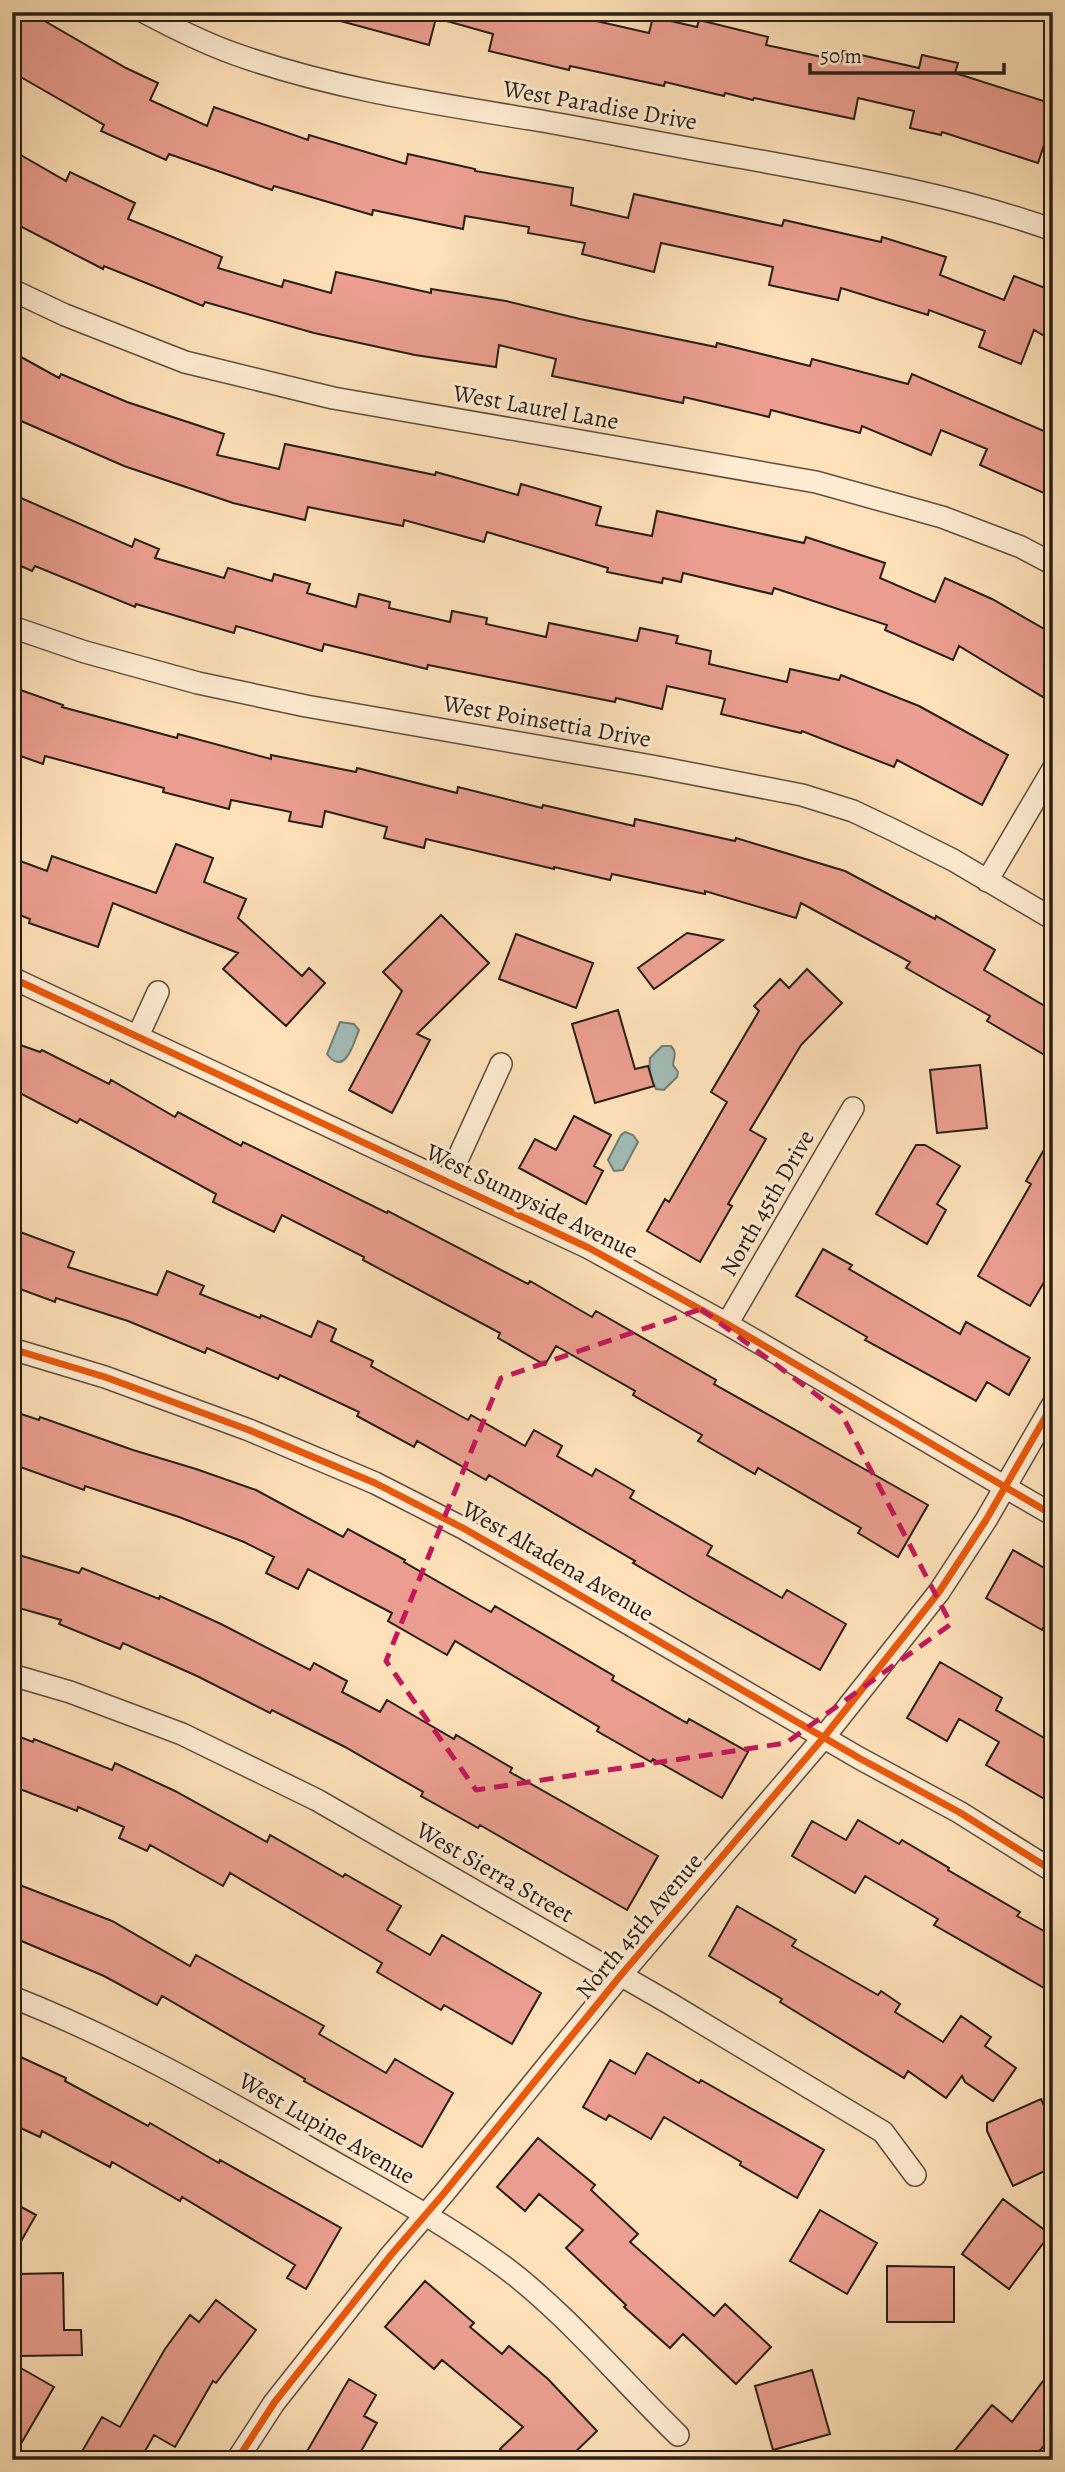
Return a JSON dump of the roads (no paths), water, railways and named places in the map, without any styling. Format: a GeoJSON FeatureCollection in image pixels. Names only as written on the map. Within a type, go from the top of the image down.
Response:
{"type":"FeatureCollection","features":[{"type":"Feature","properties":{"kind":"street","name":"West Paradise Drive"},"geometry":{"type":"LineString","coordinates":[[144,12],[234,54],[305,76],[402,98],[568,125],[897,186],[1053,230]]}},
{"type":"Feature","properties":{"kind":"street","name":"West Laurel Lane"},"geometry":{"type":"LineString","coordinates":[[12,290],[110,333],[197,365],[333,398],[816,482],[942,517],[1021,547],[1053,565]]}},
{"type":"Feature","properties":{"kind":"street","name":"West Poinsettia Drive"},"geometry":{"type":"LineString","coordinates":[[12,627],[85,652],[198,683],[306,706],[802,795],[853,811],[953,860],[1053,919]]}},
{"type":"Feature","properties":{"kind":"street"},"geometry":{"type":"LineString","coordinates":[[987,881],[1053,769]]}},
{"type":"Feature","properties":{"kind":"street","name":"West Sunnyside Avenue"},"geometry":{"type":"LineString","coordinates":[[12,978],[589,1248],[727,1324],[1053,1515]]}},
{"type":"Feature","properties":{"kind":"street"},"geometry":{"type":"LineString","coordinates":[[138,1036],[158,992]]}},
{"type":"Feature","properties":{"kind":"street","name":"West Sunnyside Avenue"},"geometry":{"type":"LineString","coordinates":[[447,1180],[501,1064]]}},
{"type":"Feature","properties":{"kind":"street","name":"North 45th Drive"},"geometry":{"type":"LineString","coordinates":[[727,1324],[853,1108]]}},
{"type":"Feature","properties":{"kind":"street","name":"West Altadena Avenue"},"geometry":{"type":"LineString","coordinates":[[12,1349],[105,1377],[236,1425],[375,1483],[486,1541],[959,1812],[1053,1871]]}},
{"type":"Feature","properties":{"kind":"street","name":"North 45th Avenue"},"geometry":{"type":"LineString","coordinates":[[237,2460],[274,2403],[391,2255],[621,1975],[824,1737],[939,1592],[1005,1488],[1053,1404]]}},
{"type":"Feature","properties":{"kind":"street","name":"West Sierra Street"},"geometry":{"type":"LineString","coordinates":[[12,1675],[70,1692],[182,1734],[258,1770],[408,1851],[883,2132],[915,2175]]}},
{"type":"Feature","properties":{"kind":"street","name":"West Lupine Avenue"},"geometry":{"type":"LineString","coordinates":[[12,1997],[144,2055],[425,2216],[513,2275],[558,2314],[678,2435]]}},
{"type":"Feature","properties":{"kind":"water"},"geometry":{"type":"Polygon","coordinates":[[[340,1022],[354,1024],[359,1030],[348,1056],[339,1062],[327,1054],[340,1022]]]}},
{"type":"Feature","properties":{"kind":"water"},"geometry":{"type":"Polygon","coordinates":[[[662,1046],[673,1048],[673,1065],[678,1072],[677,1077],[664,1090],[656,1089],[650,1066],[650,1058],[662,1046]]]}},
{"type":"Feature","properties":{"kind":"water"},"geometry":{"type":"Polygon","coordinates":[[[625,1132],[633,1135],[638,1142],[623,1170],[614,1171],[608,1160],[625,1132]]]}}]}
